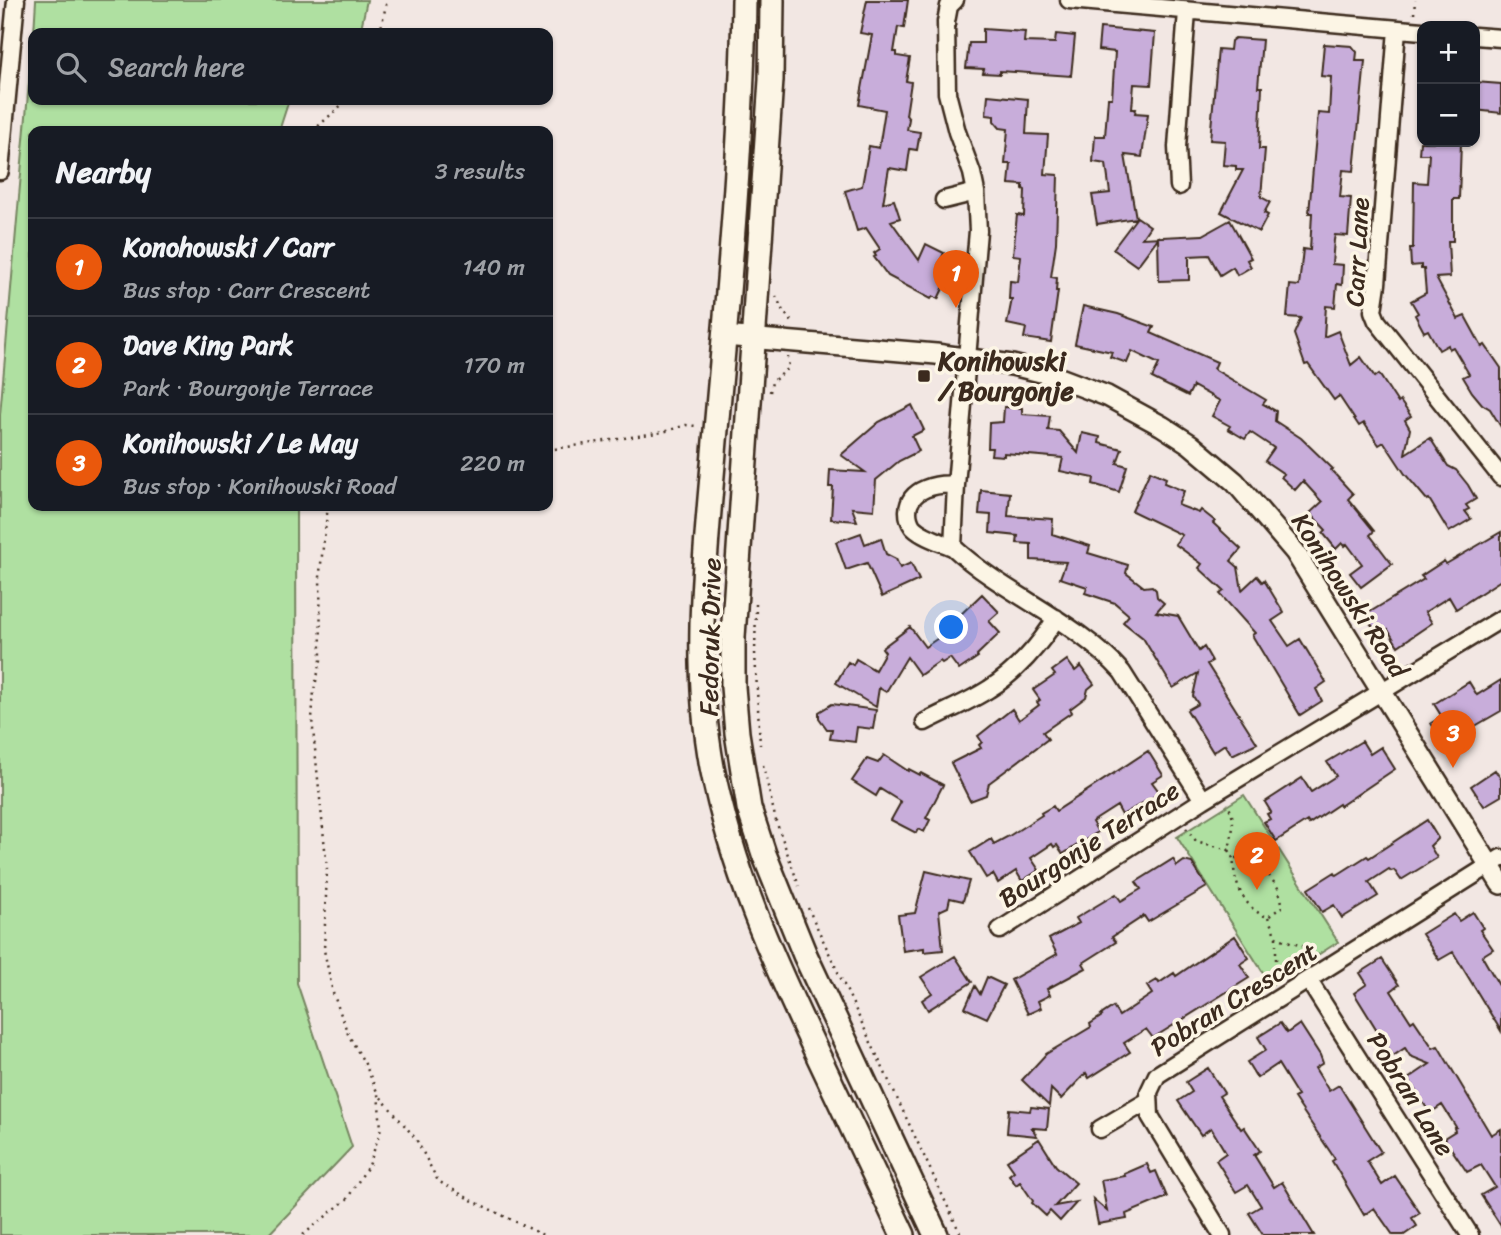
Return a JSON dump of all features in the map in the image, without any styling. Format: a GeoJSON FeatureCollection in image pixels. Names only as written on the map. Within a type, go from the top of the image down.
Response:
{"type":"FeatureCollection","features":[{"type":"Feature","properties":{"kind":"main road","name":"Fedoruk Drive"},"geometry":{"type":"LineString","coordinates":[[744,0],[735,191],[703,589],[703,708],[712,767],[740,878],[787,990],[903,1235]]}},
{"type":"Feature","properties":{"kind":"main road","name":"Fedoruk Drive"},"geometry":{"type":"LineString","coordinates":[[772,0],[771,80],[733,637],[737,733],[749,808],[788,917],[936,1235]]}},
{"type":"Feature","properties":{"kind":"street"},"geometry":{"type":"LineString","coordinates":[[0,171],[16,0]]}},
{"type":"Feature","properties":{"kind":"street"},"geometry":{"type":"LineString","coordinates":[[953,547],[978,238],[976,192],[947,93],[946,22],[949,6],[955,0]]}},
{"type":"Feature","properties":{"kind":"street"},"geometry":{"type":"LineString","coordinates":[[1069,0],[1417,31]]}},
{"type":"Feature","properties":{"kind":"street"},"geometry":{"type":"LineString","coordinates":[[1179,187],[1177,147],[1188,11]]}},
{"type":"Feature","properties":{"kind":"street","name":"Carr Lane"},"geometry":{"type":"LineString","coordinates":[[1397,29],[1373,311],[1377,321],[1501,477]]}},
{"type":"Feature","properties":{"kind":"street"},"geometry":{"type":"LineString","coordinates":[[1480,36],[1501,38]]}},
{"type":"Feature","properties":{"kind":"street"},"geometry":{"type":"LineString","coordinates":[[944,200],[976,192]]}},
{"type":"Feature","properties":{"kind":"street","name":"Konihowski Road"},"geometry":{"type":"LineString","coordinates":[[724,337],[936,354],[1012,365],[1049,374],[1107,396],[1162,426],[1214,463],[1255,503],[1295,552],[1382,692],[1495,862],[1501,884]]}},
{"type":"Feature","properties":{"kind":"street"},"geometry":{"type":"LineString","coordinates":[[956,485],[943,484],[919,492],[909,503],[911,525],[953,547],[969,562],[1096,645],[1122,672],[1203,800]]}},
{"type":"Feature","properties":{"kind":"street"},"geometry":{"type":"LineString","coordinates":[[925,722],[1004,679],[1049,630],[1056,618]]}},
{"type":"Feature","properties":{"kind":"street","name":"Bourgonje Terrace"},"geometry":{"type":"LineString","coordinates":[[1000,930],[1298,741],[1501,619]]}},
{"type":"Feature","properties":{"kind":"street","name":"Pobran Crescent"},"geometry":{"type":"LineString","coordinates":[[1149,1101],[1157,1075],[1328,970],[1495,862]]}},
{"type":"Feature","properties":{"kind":"street","name":"Pobran Lane"},"geometry":{"type":"LineString","coordinates":[[1310,981],[1470,1235]]}},
{"type":"Feature","properties":{"kind":"street"},"geometry":{"type":"LineString","coordinates":[[1100,1129],[1149,1101],[1150,1116],[1158,1132],[1222,1235]]}},
{"type":"Feature","properties":{"kind":"path"},"geometry":{"type":"LineString","coordinates":[[381,28],[387,0]]}},
{"type":"Feature","properties":{"kind":"path"},"geometry":{"type":"LineString","coordinates":[[318,126],[341,105]]}},
{"type":"Feature","properties":{"kind":"path"},"geometry":{"type":"LineString","coordinates":[[769,404],[772,382],[789,368],[790,342]]}},
{"type":"Feature","properties":{"kind":"path"},"geometry":{"type":"LineString","coordinates":[[553,449],[663,432],[686,425],[701,426]]}},
{"type":"Feature","properties":{"kind":"path"},"geometry":{"type":"LineString","coordinates":[[327,511],[320,572],[321,660],[314,690],[313,719],[327,858],[324,950],[334,993],[348,1034],[378,1094],[416,1139],[438,1181],[544,1235]]}},
{"type":"Feature","properties":{"kind":"path"},"geometry":{"type":"LineString","coordinates":[[757,594],[755,653],[761,754],[776,821],[799,886]]}},
{"type":"Feature","properties":{"kind":"path"},"geometry":{"type":"LineString","coordinates":[[1219,791],[1233,813],[1234,825],[1228,850]]}},
{"type":"Feature","properties":{"kind":"path"},"geometry":{"type":"LineString","coordinates":[[1179,816],[1196,841],[1228,850],[1235,858],[1235,874],[1241,894],[1257,914],[1268,917]]}},
{"type":"Feature","properties":{"kind":"path"},"geometry":{"type":"LineString","coordinates":[[1235,858],[1258,859],[1278,888],[1283,906],[1268,917]]}},
{"type":"Feature","properties":{"kind":"path"},"geometry":{"type":"LineString","coordinates":[[804,898],[961,1235]]}},
{"type":"Feature","properties":{"kind":"path"},"geometry":{"type":"LineString","coordinates":[[1268,917],[1276,937],[1276,964],[1290,992]]}},
{"type":"Feature","properties":{"kind":"path"},"geometry":{"type":"LineString","coordinates":[[1276,937],[1307,948],[1328,970]]}},
{"type":"Feature","properties":{"kind":"path"},"geometry":{"type":"LineString","coordinates":[[303,1235],[347,1199],[370,1163],[381,1128],[378,1094]]}},
{"type":"Feature","properties":{"kind":"green space"},"geometry":{"type":"Polygon","coordinates":[[[36,0],[367,0],[361,28],[34,28],[36,0]]]}},
{"type":"Feature","properties":{"kind":"green space"},"geometry":{"type":"Polygon","coordinates":[[[28,93],[28,105],[287,105],[281,126],[28,126],[28,511],[296,511],[297,983],[352,1147],[268,1235],[0,1235],[0,415],[28,93]]]}},
{"type":"Feature","properties":{"kind":"green space"},"geometry":{"type":"Polygon","coordinates":[[[1244,795],[1338,942],[1271,985],[1177,837],[1244,795]]]}},
{"type":"Feature","properties":{"kind":"building"},"geometry":{"type":"Polygon","coordinates":[[[867,0],[908,0],[904,28],[898,27],[894,52],[897,52],[897,56],[910,58],[906,81],[911,82],[906,115],[909,119],[907,130],[920,132],[917,150],[910,149],[907,171],[889,168],[883,203],[894,200],[900,218],[891,221],[919,260],[926,244],[944,253],[939,264],[944,267],[942,270],[950,274],[938,299],[933,296],[931,299],[888,276],[874,257],[874,253],[880,249],[866,228],[857,231],[845,191],[862,186],[869,146],[879,148],[885,110],[859,105],[872,35],[860,33],[867,0]]]}},
{"type":"Feature","properties":{"kind":"building"},"geometry":{"type":"Polygon","coordinates":[[[1100,28],[1155,33],[1151,85],[1134,84],[1132,109],[1136,109],[1135,113],[1148,114],[1142,157],[1125,155],[1136,218],[1097,224],[1092,195],[1110,193],[1106,164],[1093,162],[1095,136],[1105,136],[1108,98],[1112,98],[1115,52],[1098,50],[1100,28]]]}},
{"type":"Feature","properties":{"kind":"building"},"geometry":{"type":"Polygon","coordinates":[[[983,29],[1025,32],[1024,42],[1055,43],[1056,34],[1075,36],[1071,76],[1000,71],[1000,74],[983,73],[984,69],[966,68],[969,43],[983,43],[983,29]]]}},
{"type":"Feature","properties":{"kind":"building"},"geometry":{"type":"Polygon","coordinates":[[[1235,38],[1262,40],[1258,87],[1262,87],[1259,149],[1265,149],[1261,197],[1270,202],[1264,213],[1268,215],[1259,232],[1221,212],[1243,170],[1236,170],[1236,166],[1223,165],[1225,141],[1210,140],[1218,49],[1230,50],[1231,41],[1235,38]]]}},
{"type":"Feature","properties":{"kind":"building"},"geometry":{"type":"Polygon","coordinates":[[[1324,44],[1352,46],[1357,52],[1356,61],[1365,61],[1354,171],[1343,170],[1340,197],[1351,198],[1348,236],[1335,235],[1334,240],[1332,264],[1343,265],[1342,285],[1337,284],[1335,307],[1326,306],[1324,337],[1338,331],[1351,365],[1361,357],[1375,377],[1379,374],[1398,403],[1400,401],[1411,416],[1405,420],[1410,429],[1405,454],[1430,438],[1448,466],[1456,470],[1468,485],[1476,499],[1466,505],[1469,509],[1465,511],[1471,519],[1449,532],[1429,499],[1427,500],[1405,474],[1384,442],[1379,445],[1364,423],[1359,426],[1339,396],[1334,400],[1308,364],[1305,365],[1294,334],[1301,318],[1287,317],[1290,285],[1299,286],[1303,249],[1310,250],[1312,213],[1309,213],[1318,113],[1329,114],[1331,77],[1321,76],[1324,44]]]}},
{"type":"Feature","properties":{"kind":"building"},"geometry":{"type":"Polygon","coordinates":[[[1480,82],[1501,84],[1501,113],[1480,111],[1480,82]]]}},
{"type":"Feature","properties":{"kind":"building"},"geometry":{"type":"Polygon","coordinates":[[[988,95],[1028,99],[1026,134],[1048,135],[1045,174],[1058,175],[1056,243],[1051,277],[1057,278],[1058,291],[1051,342],[1024,338],[1026,328],[1007,324],[1012,299],[1009,299],[1010,281],[1018,282],[1021,256],[1013,255],[1017,215],[1024,216],[1025,190],[1023,185],[1009,184],[1011,164],[1005,164],[1008,129],[1000,128],[994,121],[994,116],[986,115],[988,95]]]}},
{"type":"Feature","properties":{"kind":"building"},"geometry":{"type":"Polygon","coordinates":[[[1420,147],[1461,147],[1459,199],[1453,199],[1453,241],[1448,241],[1450,277],[1436,278],[1458,319],[1465,316],[1482,347],[1485,345],[1501,368],[1501,427],[1490,409],[1482,404],[1463,377],[1469,374],[1453,347],[1449,349],[1448,345],[1439,350],[1428,330],[1424,332],[1415,315],[1418,313],[1411,301],[1426,293],[1424,269],[1421,269],[1421,265],[1411,266],[1410,248],[1413,248],[1414,182],[1427,183],[1429,154],[1419,154],[1420,147]]]}},
{"type":"Feature","properties":{"kind":"building"},"geometry":{"type":"Polygon","coordinates":[[[1137,217],[1150,226],[1142,238],[1203,235],[1230,220],[1251,258],[1247,260],[1251,267],[1237,275],[1233,267],[1220,275],[1209,255],[1189,256],[1189,280],[1159,281],[1158,238],[1137,266],[1113,249],[1137,217]]]}},
{"type":"Feature","properties":{"kind":"building"},"geometry":{"type":"Polygon","coordinates":[[[1083,306],[1118,314],[1154,327],[1151,333],[1217,362],[1214,369],[1266,400],[1263,404],[1276,411],[1275,421],[1301,438],[1333,469],[1331,470],[1353,494],[1348,499],[1374,531],[1370,535],[1392,564],[1361,587],[1350,573],[1362,564],[1347,544],[1345,546],[1342,543],[1336,549],[1323,533],[1326,530],[1310,513],[1322,502],[1303,481],[1295,490],[1281,477],[1284,474],[1265,461],[1274,448],[1250,432],[1245,439],[1212,416],[1220,401],[1193,386],[1188,396],[1152,378],[1159,364],[1132,351],[1127,363],[1110,357],[1112,352],[1075,344],[1083,306]]]}},
{"type":"Feature","properties":{"kind":"building"},"geometry":{"type":"Polygon","coordinates":[[[912,405],[924,430],[912,436],[919,451],[899,461],[876,480],[874,510],[852,508],[857,521],[831,519],[833,487],[829,487],[830,470],[865,472],[841,455],[879,422],[912,405]]]}},
{"type":"Feature","properties":{"kind":"building"},"geometry":{"type":"Polygon","coordinates":[[[1004,407],[1022,408],[1022,414],[1050,416],[1048,430],[1059,431],[1078,453],[1082,433],[1100,437],[1099,443],[1122,449],[1117,463],[1127,466],[1119,492],[1093,484],[1094,478],[1060,471],[1063,458],[1004,453],[1004,456],[991,455],[992,448],[988,448],[989,423],[1003,422],[1004,407]]]}},
{"type":"Feature","properties":{"kind":"building"},"geometry":{"type":"Polygon","coordinates":[[[1150,471],[1166,478],[1164,483],[1184,491],[1178,505],[1199,513],[1201,510],[1241,549],[1231,561],[1238,567],[1242,590],[1257,576],[1262,582],[1264,580],[1284,613],[1272,621],[1289,646],[1300,639],[1326,682],[1316,689],[1322,701],[1300,715],[1252,635],[1255,633],[1220,594],[1224,591],[1199,568],[1202,564],[1175,544],[1182,535],[1132,511],[1150,471]]]}},
{"type":"Feature","properties":{"kind":"building"},"geometry":{"type":"Polygon","coordinates":[[[981,490],[1010,493],[1008,516],[1053,519],[1052,534],[1090,546],[1088,553],[1128,565],[1126,573],[1144,587],[1152,586],[1157,597],[1164,603],[1156,612],[1178,616],[1199,651],[1204,647],[1212,661],[1207,664],[1257,743],[1232,755],[1225,744],[1213,752],[1187,710],[1198,704],[1193,696],[1198,673],[1173,688],[1143,638],[1123,622],[1129,615],[1115,603],[1085,593],[1087,587],[1060,578],[1066,562],[1031,560],[1031,544],[1017,543],[1018,536],[990,533],[991,515],[979,514],[981,490]]]}},
{"type":"Feature","properties":{"kind":"building"},"geometry":{"type":"Polygon","coordinates":[[[1501,532],[1501,580],[1456,609],[1449,597],[1425,612],[1432,623],[1398,646],[1388,630],[1379,636],[1365,615],[1424,579],[1421,576],[1444,561],[1446,564],[1501,532]]]}},
{"type":"Feature","properties":{"kind":"building"},"geometry":{"type":"Polygon","coordinates":[[[861,533],[865,544],[881,538],[886,554],[896,559],[900,568],[911,563],[919,580],[882,597],[867,563],[846,570],[836,542],[861,533]]]}},
{"type":"Feature","properties":{"kind":"building"},"geometry":{"type":"Polygon","coordinates":[[[982,594],[999,612],[989,621],[1000,633],[978,657],[959,670],[950,658],[942,663],[940,661],[920,675],[907,657],[886,692],[879,688],[876,707],[836,683],[848,662],[853,665],[856,659],[875,670],[885,652],[882,648],[910,627],[925,647],[963,621],[958,617],[982,594]]]}},
{"type":"Feature","properties":{"kind":"building"},"geometry":{"type":"Polygon","coordinates":[[[1067,660],[1075,671],[1081,666],[1094,684],[1088,689],[1086,697],[1070,709],[1072,712],[1043,732],[1048,739],[989,783],[986,795],[970,801],[951,763],[981,748],[979,745],[982,742],[978,736],[1012,709],[1019,720],[1039,705],[1037,702],[1040,700],[1033,690],[1055,675],[1052,671],[1067,660]]]}},
{"type":"Feature","properties":{"kind":"building"},"geometry":{"type":"Polygon","coordinates":[[[1501,680],[1501,711],[1444,744],[1431,723],[1442,717],[1434,704],[1469,682],[1477,695],[1501,680]]]}},
{"type":"Feature","properties":{"kind":"building"},"geometry":{"type":"Polygon","coordinates":[[[832,704],[876,710],[873,729],[857,727],[855,742],[830,739],[832,729],[827,729],[819,718],[819,712],[832,704]]]}},
{"type":"Feature","properties":{"kind":"building"},"geometry":{"type":"Polygon","coordinates":[[[1362,741],[1370,754],[1381,747],[1395,769],[1340,806],[1339,804],[1309,824],[1307,821],[1276,841],[1264,822],[1270,819],[1267,814],[1271,812],[1265,802],[1302,778],[1311,792],[1336,776],[1327,762],[1362,741]]]}},
{"type":"Feature","properties":{"kind":"building"},"geometry":{"type":"Polygon","coordinates":[[[1148,751],[1163,775],[1152,782],[1160,793],[1122,815],[1117,806],[1092,822],[1098,832],[1063,854],[1057,845],[1054,847],[1052,844],[1031,858],[1039,870],[1022,881],[1016,871],[998,883],[993,874],[986,878],[970,852],[991,839],[994,844],[1009,836],[1053,806],[1056,811],[1148,751]]]}},
{"type":"Feature","properties":{"kind":"building"},"geometry":{"type":"Polygon","coordinates":[[[884,755],[908,771],[909,769],[920,775],[921,773],[943,785],[926,818],[930,820],[924,832],[918,829],[916,833],[891,820],[901,802],[880,789],[876,796],[852,781],[867,759],[878,763],[884,755]]]}},
{"type":"Feature","properties":{"kind":"building"},"geometry":{"type":"Polygon","coordinates":[[[1495,770],[1501,779],[1501,796],[1484,806],[1471,786],[1495,770]]]}},
{"type":"Feature","properties":{"kind":"building"},"geometry":{"type":"Polygon","coordinates":[[[1427,820],[1438,838],[1430,846],[1437,858],[1401,880],[1394,870],[1389,869],[1369,882],[1378,896],[1342,918],[1334,905],[1322,912],[1308,889],[1335,872],[1337,875],[1367,856],[1369,858],[1427,820]]]}},
{"type":"Feature","properties":{"kind":"building"},"geometry":{"type":"Polygon","coordinates":[[[1173,859],[1177,866],[1184,861],[1192,863],[1207,887],[1148,922],[1144,916],[1112,937],[1116,942],[1083,963],[1086,968],[1047,989],[1050,995],[1038,1001],[1041,1008],[1028,1014],[1011,980],[1057,954],[1049,939],[1079,923],[1076,918],[1116,894],[1121,901],[1141,889],[1136,882],[1173,859]]]}},
{"type":"Feature","properties":{"kind":"building"},"geometry":{"type":"Polygon","coordinates":[[[926,871],[969,881],[963,901],[950,898],[948,907],[939,911],[943,950],[924,952],[924,948],[903,951],[898,915],[915,913],[926,871]]]}},
{"type":"Feature","properties":{"kind":"building"},"geometry":{"type":"Polygon","coordinates":[[[1473,912],[1483,928],[1480,930],[1493,949],[1482,956],[1501,989],[1501,1031],[1453,952],[1439,960],[1422,934],[1454,914],[1459,921],[1473,912]]]}},
{"type":"Feature","properties":{"kind":"building"},"geometry":{"type":"Polygon","coordinates":[[[1235,936],[1249,958],[1240,964],[1249,978],[1153,1038],[1146,1029],[1124,1043],[1130,1052],[1089,1078],[1086,1073],[1061,1099],[1051,1089],[1049,1106],[1022,1080],[1046,1054],[1091,1027],[1090,1024],[1101,1015],[1113,1007],[1119,1016],[1152,994],[1147,986],[1157,980],[1159,983],[1174,973],[1176,976],[1235,936]]]}},
{"type":"Feature","properties":{"kind":"building"},"geometry":{"type":"Polygon","coordinates":[[[955,956],[972,982],[928,1010],[922,1000],[932,993],[921,977],[955,956]]]}},
{"type":"Feature","properties":{"kind":"building"},"geometry":{"type":"Polygon","coordinates":[[[1382,959],[1399,985],[1391,991],[1411,1022],[1414,1020],[1433,1048],[1438,1046],[1491,1135],[1501,1129],[1501,1226],[1481,1195],[1495,1187],[1481,1165],[1467,1172],[1444,1138],[1455,1131],[1456,1127],[1442,1105],[1430,1113],[1408,1079],[1430,1064],[1410,1056],[1405,1048],[1393,1056],[1354,993],[1367,984],[1360,973],[1382,959]]]}},
{"type":"Feature","properties":{"kind":"building"},"geometry":{"type":"Polygon","coordinates":[[[987,977],[1004,985],[987,1018],[965,1008],[975,986],[980,994],[987,977]]]}},
{"type":"Feature","properties":{"kind":"building"},"geometry":{"type":"Polygon","coordinates":[[[1280,1023],[1287,1033],[1300,1024],[1320,1055],[1323,1063],[1315,1068],[1329,1091],[1339,1085],[1381,1152],[1367,1161],[1382,1185],[1395,1176],[1420,1213],[1412,1218],[1417,1226],[1404,1235],[1393,1235],[1374,1208],[1364,1215],[1332,1161],[1335,1159],[1294,1098],[1298,1096],[1278,1064],[1257,1078],[1247,1062],[1266,1050],[1258,1037],[1280,1023]]]}},
{"type":"Feature","properties":{"kind":"building"},"geometry":{"type":"Polygon","coordinates":[[[1208,1068],[1224,1093],[1219,1096],[1260,1151],[1254,1155],[1274,1187],[1282,1182],[1314,1235],[1263,1235],[1249,1213],[1261,1206],[1248,1185],[1236,1192],[1216,1160],[1226,1153],[1211,1128],[1201,1135],[1178,1101],[1192,1092],[1186,1082],[1208,1068]]]}},
{"type":"Feature","properties":{"kind":"building"},"geometry":{"type":"Polygon","coordinates":[[[1031,1107],[1049,1109],[1047,1129],[1032,1128],[1037,1136],[1007,1133],[1009,1109],[1030,1111],[1031,1107]]]}},
{"type":"Feature","properties":{"kind":"building"},"geometry":{"type":"Polygon","coordinates":[[[1039,1139],[1056,1166],[1076,1183],[1055,1206],[1077,1202],[1060,1221],[1050,1211],[1046,1216],[1032,1203],[1020,1182],[1016,1185],[1009,1175],[1014,1171],[1007,1161],[1039,1139]]]}},
{"type":"Feature","properties":{"kind":"building"},"geometry":{"type":"Polygon","coordinates":[[[1147,1164],[1151,1173],[1156,1171],[1167,1197],[1126,1214],[1127,1219],[1098,1224],[1093,1199],[1107,1211],[1101,1180],[1125,1176],[1124,1174],[1147,1164]]]}},
{"type":"Feature","properties":{"kind":"place","name":"Konohowski / Carr"},"geometry":{"type":"Point","coordinates":[956,308]}},
{"type":"Feature","properties":{"kind":"place","name":"Konihowski / Bourgonje"},"geometry":{"type":"Point","coordinates":[924,376]}},
{"type":"Feature","properties":{"kind":"place","name":"Konihowski / Le May"},"geometry":{"type":"Point","coordinates":[1453,768]}},
{"type":"Feature","properties":{"kind":"place","name":"Dave King Park"},"geometry":{"type":"Point","coordinates":[1257,890]}}]}
